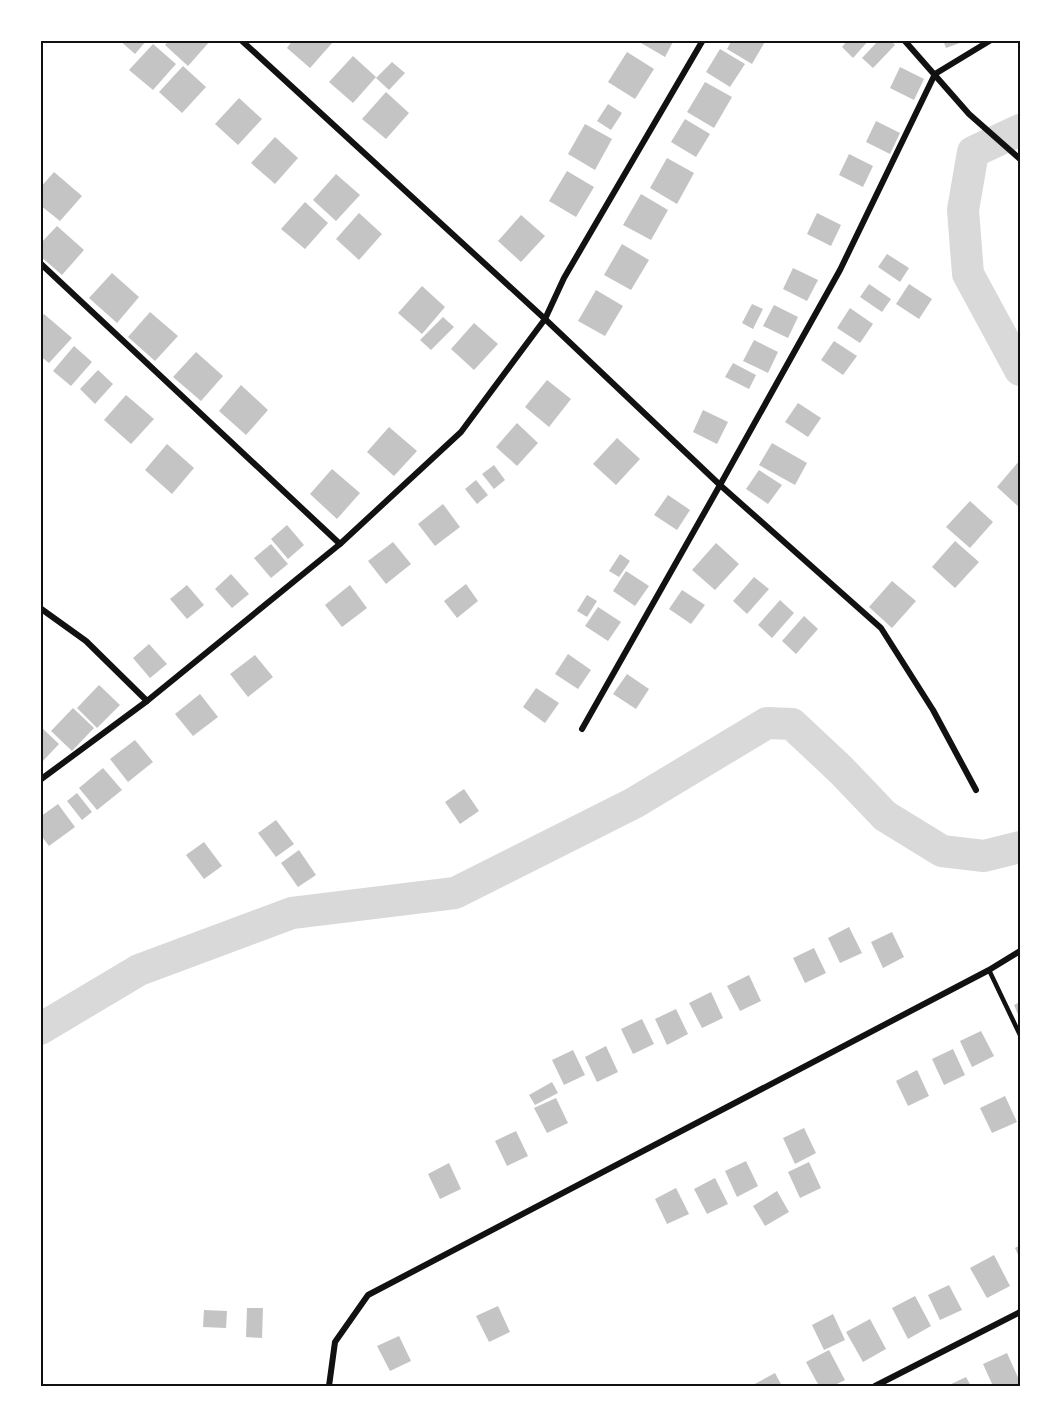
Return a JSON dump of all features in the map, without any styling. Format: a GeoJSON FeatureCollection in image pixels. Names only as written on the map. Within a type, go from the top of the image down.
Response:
{"type":"FeatureCollection","features":[{"type":"Feature","properties":{"kind":"street"},"geometry":{"type":"LineString","coordinates":[[241,40],[545,319],[720,485],[881,628],[933,710],[976,790]]}},
{"type":"Feature","properties":{"kind":"street"},"geometry":{"type":"LineString","coordinates":[[40,780],[147,701],[340,544],[461,432],[545,319],[564,278],[703,40]]}},
{"type":"Feature","properties":{"kind":"street"},"geometry":{"type":"LineString","coordinates":[[904,40],[969,114],[1020,159]]}},
{"type":"Feature","properties":{"kind":"street"},"geometry":{"type":"LineString","coordinates":[[582,729],[840,270],[935,74],[991,40]]}},
{"type":"Feature","properties":{"kind":"street"},"geometry":{"type":"LineString","coordinates":[[40,263],[340,544]]}},
{"type":"Feature","properties":{"kind":"street"},"geometry":{"type":"LineString","coordinates":[[40,608],[86,641],[147,701]]}},
{"type":"Feature","properties":{"kind":"street"},"geometry":{"type":"LineString","coordinates":[[329,1386],[335,1342],[369,1295],[989,970],[1020,951]]}},
{"type":"Feature","properties":{"kind":"street"},"geometry":{"type":"LineString","coordinates":[[875,1386],[1020,1312]]}},
{"type":"Feature","properties":{"kind":"lane"},"geometry":{"type":"LineString","coordinates":[[989,970],[1020,1035]]}},
{"type":"Feature","properties":{"kind":"building"},"geometry":{"type":"Polygon","coordinates":[[[119,40],[147,40],[135,54],[119,40]]]}},
{"type":"Feature","properties":{"kind":"building"},"geometry":{"type":"Polygon","coordinates":[[[169,40],[211,40],[188,66],[165,45],[169,40]]]}},
{"type":"Feature","properties":{"kind":"building"},"geometry":{"type":"Polygon","coordinates":[[[293,40],[332,40],[333,42],[310,68],[287,48],[293,40]]]}},
{"type":"Feature","properties":{"kind":"building"},"geometry":{"type":"Polygon","coordinates":[[[636,40],[674,40],[665,57],[636,40]]]}},
{"type":"Feature","properties":{"kind":"building"},"geometry":{"type":"Polygon","coordinates":[[[732,40],[766,40],[752,64],[727,49],[732,40]]]}},
{"type":"Feature","properties":{"kind":"building"},"geometry":{"type":"Polygon","coordinates":[[[848,40],[869,40],[853,58],[842,47],[848,40]]]}},
{"type":"Feature","properties":{"kind":"building"},"geometry":{"type":"Polygon","coordinates":[[[879,40],[890,40],[895,45],[873,68],[862,58],[879,40]]]}},
{"type":"Feature","properties":{"kind":"building"},"geometry":{"type":"Polygon","coordinates":[[[943,40],[965,40],[965,41],[946,48],[943,40]]]}},
{"type":"Feature","properties":{"kind":"building"},"geometry":{"type":"Polygon","coordinates":[[[153,44],[176,64],[153,90],[129,70],[153,44]]]}},
{"type":"Feature","properties":{"kind":"building"},"geometry":{"type":"Polygon","coordinates":[[[720,49],[745,64],[730,87],[706,72],[720,49]]]}},
{"type":"Feature","properties":{"kind":"building"},"geometry":{"type":"Polygon","coordinates":[[[627,52],[654,69],[635,99],[608,82],[627,52]]]}},
{"type":"Feature","properties":{"kind":"building"},"geometry":{"type":"Polygon","coordinates":[[[353,56],[376,77],[353,103],[329,82],[353,56]]]}},
{"type":"Feature","properties":{"kind":"building"},"geometry":{"type":"Polygon","coordinates":[[[392,62],[405,73],[389,90],[376,78],[392,62]]]}},
{"type":"Feature","properties":{"kind":"building"},"geometry":{"type":"Polygon","coordinates":[[[183,66],[206,87],[182,113],[159,92],[183,66]]]}},
{"type":"Feature","properties":{"kind":"building"},"geometry":{"type":"Polygon","coordinates":[[[900,67],[924,79],[914,100],[890,88],[900,67]]]}},
{"type":"Feature","properties":{"kind":"building"},"geometry":{"type":"Polygon","coordinates":[[[705,82],[732,97],[714,128],[687,112],[705,82]]]}},
{"type":"Feature","properties":{"kind":"building"},"geometry":{"type":"Polygon","coordinates":[[[386,92],[409,113],[386,139],[362,119],[386,92]]]}},
{"type":"Feature","properties":{"kind":"building"},"geometry":{"type":"Polygon","coordinates":[[[239,98],[262,119],[238,145],[215,124],[239,98]]]}},
{"type":"Feature","properties":{"kind":"building"},"geometry":{"type":"Polygon","coordinates":[[[608,104],[622,113],[611,130],[597,121],[608,104]]]}},
{"type":"Feature","properties":{"kind":"building"},"geometry":{"type":"Polygon","coordinates":[[[685,119],[710,134],[696,157],[671,142],[685,119]]]}},
{"type":"Feature","properties":{"kind":"building"},"geometry":{"type":"Polygon","coordinates":[[[876,121],[900,133],[890,154],[866,142],[876,121]]]}},
{"type":"Feature","properties":{"kind":"building"},"geometry":{"type":"Polygon","coordinates":[[[585,124],[612,139],[595,170],[568,154],[585,124]]]}},
{"type":"Feature","properties":{"kind":"building"},"geometry":{"type":"Polygon","coordinates":[[[275,137],[298,158],[275,184],[251,163],[275,137]]]}},
{"type":"Feature","properties":{"kind":"building"},"geometry":{"type":"Polygon","coordinates":[[[849,154],[873,166],[863,187],[839,175],[849,154]]]}},
{"type":"Feature","properties":{"kind":"building"},"geometry":{"type":"Polygon","coordinates":[[[667,158],[694,173],[677,204],[650,188],[667,158]]]}},
{"type":"Feature","properties":{"kind":"building"},"geometry":{"type":"Polygon","coordinates":[[[567,171],[594,187],[576,217],[549,201],[567,171]]]}},
{"type":"Feature","properties":{"kind":"building"},"geometry":{"type":"Polygon","coordinates":[[[54,172],[82,196],[60,221],[40,205],[40,188],[54,172]]]}},
{"type":"Feature","properties":{"kind":"building"},"geometry":{"type":"Polygon","coordinates":[[[336,174],[360,195],[336,221],[313,200],[336,174]]]}},
{"type":"Feature","properties":{"kind":"building"},"geometry":{"type":"Polygon","coordinates":[[[641,194],[668,210],[651,240],[623,225],[641,194]]]}},
{"type":"Feature","properties":{"kind":"building"},"geometry":{"type":"Polygon","coordinates":[[[305,202],[328,223],[305,249],[281,229],[305,202]]]}},
{"type":"Feature","properties":{"kind":"building"},"geometry":{"type":"Polygon","coordinates":[[[359,213],[382,234],[359,260],[336,239],[359,213]]]}},
{"type":"Feature","properties":{"kind":"building"},"geometry":{"type":"Polygon","coordinates":[[[817,213],[841,225],[831,246],[807,234],[817,213]]]}},
{"type":"Feature","properties":{"kind":"building"},"geometry":{"type":"Polygon","coordinates":[[[521,215],[545,236],[521,262],[498,241],[521,215]]]}},
{"type":"Feature","properties":{"kind":"building"},"geometry":{"type":"Polygon","coordinates":[[[57,226],[84,250],[62,275],[40,256],[40,244],[57,226]]]}},
{"type":"Feature","properties":{"kind":"building"},"geometry":{"type":"Polygon","coordinates":[[[622,244],[649,260],[631,290],[604,275],[622,244]]]}},
{"type":"Feature","properties":{"kind":"building"},"geometry":{"type":"Polygon","coordinates":[[[887,254],[909,268],[900,282],[878,267],[887,254]]]}},
{"type":"Feature","properties":{"kind":"building"},"geometry":{"type":"Polygon","coordinates":[[[793,268],[818,280],[807,301],[783,289],[793,268]]]}},
{"type":"Feature","properties":{"kind":"building"},"geometry":{"type":"Polygon","coordinates":[[[112,273],[139,297],[117,323],[89,298],[112,273]]]}},
{"type":"Feature","properties":{"kind":"building"},"geometry":{"type":"Polygon","coordinates":[[[869,284],[891,299],[882,312],[860,297],[869,284]]]}},
{"type":"Feature","properties":{"kind":"building"},"geometry":{"type":"Polygon","coordinates":[[[909,284],[932,299],[919,319],[896,304],[909,284]]]}},
{"type":"Feature","properties":{"kind":"building"},"geometry":{"type":"Polygon","coordinates":[[[422,286],[445,307],[422,334],[398,313],[422,286]]]}},
{"type":"Feature","properties":{"kind":"building"},"geometry":{"type":"Polygon","coordinates":[[[596,290],[623,306],[605,336],[578,321],[596,290]]]}},
{"type":"Feature","properties":{"kind":"building"},"geometry":{"type":"Polygon","coordinates":[[[752,304],[763,309],[753,329],[742,323],[752,304]]]}},
{"type":"Feature","properties":{"kind":"building"},"geometry":{"type":"Polygon","coordinates":[[[774,305],[798,317],[788,338],[763,326],[774,305]]]}},
{"type":"Feature","properties":{"kind":"building"},"geometry":{"type":"Polygon","coordinates":[[[850,308],[873,324],[860,343],[837,328],[850,308]]]}},
{"type":"Feature","properties":{"kind":"building"},"geometry":{"type":"Polygon","coordinates":[[[150,312],[178,336],[155,361],[128,337],[150,312]]]}},
{"type":"Feature","properties":{"kind":"building"},"geometry":{"type":"Polygon","coordinates":[[[44,314],[72,338],[49,363],[40,356],[40,318],[44,314]]]}},
{"type":"Feature","properties":{"kind":"building"},"geometry":{"type":"Polygon","coordinates":[[[443,317],[454,327],[431,350],[420,340],[443,317]]]}},
{"type":"Feature","properties":{"kind":"building"},"geometry":{"type":"Polygon","coordinates":[[[474,323],[498,344],[474,370],[451,349],[474,323]]]}},
{"type":"Feature","properties":{"kind":"building"},"geometry":{"type":"Polygon","coordinates":[[[754,340],[778,352],[768,373],[743,361],[754,340]]]}},
{"type":"Feature","properties":{"kind":"building"},"geometry":{"type":"Polygon","coordinates":[[[834,341],[857,356],[843,375],[821,360],[834,341]]]}},
{"type":"Feature","properties":{"kind":"building"},"geometry":{"type":"Polygon","coordinates":[[[74,346],[92,362],[71,386],[53,371],[74,346]]]}},
{"type":"Feature","properties":{"kind":"building"},"geometry":{"type":"Polygon","coordinates":[[[196,352],[223,376],[201,401],[173,377],[196,352]]]}},
{"type":"Feature","properties":{"kind":"building"},"geometry":{"type":"Polygon","coordinates":[[[733,363],[756,375],[749,389],[725,377],[733,363]]]}},
{"type":"Feature","properties":{"kind":"building"},"geometry":{"type":"Polygon","coordinates":[[[98,370],[113,384],[95,404],[80,389],[98,370]]]}},
{"type":"Feature","properties":{"kind":"building"},"geometry":{"type":"Polygon","coordinates":[[[547,380],[571,399],[549,427],[525,407],[547,380]]]}},
{"type":"Feature","properties":{"kind":"building"},"geometry":{"type":"Polygon","coordinates":[[[241,385],[268,410],[246,435],[219,411],[241,385]]]}},
{"type":"Feature","properties":{"kind":"building"},"geometry":{"type":"Polygon","coordinates":[[[126,395],[154,419],[131,444],[104,420],[126,395]]]}},
{"type":"Feature","properties":{"kind":"building"},"geometry":{"type":"Polygon","coordinates":[[[798,403],[821,418],[808,437],[785,422],[798,403]]]}},
{"type":"Feature","properties":{"kind":"building"},"geometry":{"type":"Polygon","coordinates":[[[703,410],[728,422],[717,444],[693,432],[703,410]]]}},
{"type":"Feature","properties":{"kind":"building"},"geometry":{"type":"Polygon","coordinates":[[[517,423],[538,443],[517,466],[496,447],[517,423]]]}},
{"type":"Feature","properties":{"kind":"building"},"geometry":{"type":"Polygon","coordinates":[[[389,427],[417,451],[394,476],[367,452],[389,427]]]}},
{"type":"Feature","properties":{"kind":"building"},"geometry":{"type":"Polygon","coordinates":[[[617,438],[640,459],[616,485],[593,464],[617,438]]]}},
{"type":"Feature","properties":{"kind":"building"},"geometry":{"type":"Polygon","coordinates":[[[772,443],[807,463],[795,485],[759,465],[772,443]]]}},
{"type":"Feature","properties":{"kind":"building"},"geometry":{"type":"Polygon","coordinates":[[[167,444],[194,468],[172,494],[145,470],[167,444]]]}},
{"type":"Feature","properties":{"kind":"building"},"geometry":{"type":"Polygon","coordinates":[[[1020,460],[1020,508],[997,487],[1020,460]]]}},
{"type":"Feature","properties":{"kind":"building"},"geometry":{"type":"Polygon","coordinates":[[[494,465],[505,480],[494,489],[482,474],[494,465]]]}},
{"type":"Feature","properties":{"kind":"building"},"geometry":{"type":"Polygon","coordinates":[[[332,469],[360,493],[337,519],[310,494],[332,469]]]}},
{"type":"Feature","properties":{"kind":"building"},"geometry":{"type":"Polygon","coordinates":[[[759,470],[782,485],[768,504],[746,489],[759,470]]]}},
{"type":"Feature","properties":{"kind":"building"},"geometry":{"type":"Polygon","coordinates":[[[476,480],[488,495],[477,504],[465,489],[476,480]]]}},
{"type":"Feature","properties":{"kind":"building"},"geometry":{"type":"Polygon","coordinates":[[[668,495],[690,510],[677,530],[654,515],[668,495]]]}},
{"type":"Feature","properties":{"kind":"building"},"geometry":{"type":"Polygon","coordinates":[[[970,501],[993,522],[970,548],[946,527],[970,501]]]}},
{"type":"Feature","properties":{"kind":"building"},"geometry":{"type":"Polygon","coordinates":[[[443,504],[460,527],[435,546],[418,524],[443,504]]]}},
{"type":"Feature","properties":{"kind":"building"},"geometry":{"type":"Polygon","coordinates":[[[287,525],[304,545],[288,559],[271,539],[287,525]]]}},
{"type":"Feature","properties":{"kind":"building"},"geometry":{"type":"Polygon","coordinates":[[[955,541],[979,562],[955,588],[932,567],[955,541]]]}},
{"type":"Feature","properties":{"kind":"building"},"geometry":{"type":"Polygon","coordinates":[[[393,542],[411,564],[386,584],[368,561],[393,542]]]}},
{"type":"Feature","properties":{"kind":"building"},"geometry":{"type":"Polygon","coordinates":[[[716,543],[739,564],[715,590],[692,570],[716,543]]]}},
{"type":"Feature","properties":{"kind":"building"},"geometry":{"type":"Polygon","coordinates":[[[271,544],[288,564],[271,578],[254,558],[271,544]]]}},
{"type":"Feature","properties":{"kind":"building"},"geometry":{"type":"Polygon","coordinates":[[[620,554],[630,561],[619,577],[609,571],[620,554]]]}},
{"type":"Feature","properties":{"kind":"building"},"geometry":{"type":"Polygon","coordinates":[[[626,571],[649,586],[635,606],[613,591],[626,571]]]}},
{"type":"Feature","properties":{"kind":"building"},"geometry":{"type":"Polygon","coordinates":[[[231,574],[249,594],[232,608],[215,589],[231,574]]]}},
{"type":"Feature","properties":{"kind":"building"},"geometry":{"type":"Polygon","coordinates":[[[754,577],[769,589],[747,614],[733,601],[754,577]]]}},
{"type":"Feature","properties":{"kind":"building"},"geometry":{"type":"Polygon","coordinates":[[[892,581],[916,601],[892,628],[869,607],[892,581]]]}},
{"type":"Feature","properties":{"kind":"building"},"geometry":{"type":"Polygon","coordinates":[[[466,584],[478,601],[457,618],[444,601],[466,584]]]}},
{"type":"Feature","properties":{"kind":"building"},"geometry":{"type":"Polygon","coordinates":[[[187,585],[204,605],[187,619],[170,599],[187,585]]]}},
{"type":"Feature","properties":{"kind":"building"},"geometry":{"type":"Polygon","coordinates":[[[350,585],[367,608],[342,627],[325,605],[350,585]]]}},
{"type":"Feature","properties":{"kind":"building"},"geometry":{"type":"Polygon","coordinates":[[[682,590],[705,605],[691,624],[669,609],[682,590]]]}},
{"type":"Feature","properties":{"kind":"building"},"geometry":{"type":"Polygon","coordinates":[[[587,595],[597,601],[587,617],[577,611],[587,595]]]}},
{"type":"Feature","properties":{"kind":"building"},"geometry":{"type":"Polygon","coordinates":[[[780,600],[794,613],[772,638],[758,625],[780,600]]]}},
{"type":"Feature","properties":{"kind":"building"},"geometry":{"type":"Polygon","coordinates":[[[598,607],[621,622],[608,641],[585,626],[598,607]]]}},
{"type":"Feature","properties":{"kind":"building"},"geometry":{"type":"Polygon","coordinates":[[[804,616],[818,629],[796,654],[782,641],[804,616]]]}},
{"type":"Feature","properties":{"kind":"building"},"geometry":{"type":"Polygon","coordinates":[[[149,644],[167,664],[150,678],[133,658],[149,644]]]}},
{"type":"Feature","properties":{"kind":"building"},"geometry":{"type":"Polygon","coordinates":[[[568,654],[591,670],[578,689],[555,674],[568,654]]]}},
{"type":"Feature","properties":{"kind":"building"},"geometry":{"type":"Polygon","coordinates":[[[255,655],[273,677],[248,697],[230,674],[255,655]]]}},
{"type":"Feature","properties":{"kind":"building"},"geometry":{"type":"Polygon","coordinates":[[[627,674],[649,689],[636,709],[613,694],[627,674]]]}},
{"type":"Feature","properties":{"kind":"building"},"geometry":{"type":"Polygon","coordinates":[[[99,685],[120,705],[97,728],[77,708],[99,685]]]}},
{"type":"Feature","properties":{"kind":"building"},"geometry":{"type":"Polygon","coordinates":[[[536,688],[559,703],[545,723],[523,707],[536,688]]]}},
{"type":"Feature","properties":{"kind":"building"},"geometry":{"type":"Polygon","coordinates":[[[200,694],[218,717],[193,736],[175,714],[200,694]]]}},
{"type":"Feature","properties":{"kind":"building"},"geometry":{"type":"Polygon","coordinates":[[[73,708],[94,728],[72,751],[51,731],[73,708]]]}},
{"type":"Feature","properties":{"kind":"building"},"geometry":{"type":"Polygon","coordinates":[[[40,726],[59,744],[40,764],[40,726]]]}},
{"type":"Feature","properties":{"kind":"building"},"geometry":{"type":"Polygon","coordinates":[[[135,740],[153,762],[128,782],[110,759],[135,740]]]}},
{"type":"Feature","properties":{"kind":"building"},"geometry":{"type":"Polygon","coordinates":[[[103,768],[122,790],[97,810],[79,788],[103,768]]]}},
{"type":"Feature","properties":{"kind":"building"},"geometry":{"type":"Polygon","coordinates":[[[464,789],[479,811],[460,824],[445,802],[464,789]]]}},
{"type":"Feature","properties":{"kind":"building"},"geometry":{"type":"Polygon","coordinates":[[[77,793],[92,812],[82,820],[67,801],[77,793]]]}},
{"type":"Feature","properties":{"kind":"building"},"geometry":{"type":"Polygon","coordinates":[[[58,804],[75,827],[49,846],[40,834],[40,817],[58,804]]]}},
{"type":"Feature","properties":{"kind":"building"},"geometry":{"type":"Polygon","coordinates":[[[276,820],[294,844],[276,857],[258,833],[276,820]]]}},
{"type":"Feature","properties":{"kind":"building"},"geometry":{"type":"Polygon","coordinates":[[[204,842],[222,866],[204,879],[186,855],[204,842]]]}},
{"type":"Feature","properties":{"kind":"building"},"geometry":{"type":"Polygon","coordinates":[[[299,850],[316,875],[298,887],[281,863],[299,850]]]}},
{"type":"Feature","properties":{"kind":"building"},"geometry":{"type":"Polygon","coordinates":[[[849,927],[862,953],[840,963],[828,938],[849,927]]]}},
{"type":"Feature","properties":{"kind":"building"},"geometry":{"type":"Polygon","coordinates":[[[892,932],[904,957],[883,968],[871,942],[892,932]]]}},
{"type":"Feature","properties":{"kind":"building"},"geometry":{"type":"Polygon","coordinates":[[[814,948],[826,973],[805,983],[793,958],[814,948]]]}},
{"type":"Feature","properties":{"kind":"building"},"geometry":{"type":"Polygon","coordinates":[[[749,975],[761,1001],[740,1011],[727,986],[749,975]]]}},
{"type":"Feature","properties":{"kind":"building"},"geometry":{"type":"Polygon","coordinates":[[[711,992],[723,1018],[702,1028],[689,1003],[711,992]]]}},
{"type":"Feature","properties":{"kind":"building"},"geometry":{"type":"Polygon","coordinates":[[[1020,1002],[1020,1019],[1014,1005],[1020,1002]]]}},
{"type":"Feature","properties":{"kind":"building"},"geometry":{"type":"Polygon","coordinates":[[[676,1009],[688,1034],[667,1045],[655,1019],[676,1009]]]}},
{"type":"Feature","properties":{"kind":"building"},"geometry":{"type":"Polygon","coordinates":[[[642,1019],[654,1044],[633,1054],[621,1029],[642,1019]]]}},
{"type":"Feature","properties":{"kind":"building"},"geometry":{"type":"Polygon","coordinates":[[[981,1031],[994,1056],[972,1067],[960,1041],[981,1031]]]}},
{"type":"Feature","properties":{"kind":"building"},"geometry":{"type":"Polygon","coordinates":[[[606,1046],[618,1072],[597,1082],[585,1057],[606,1046]]]}},
{"type":"Feature","properties":{"kind":"building"},"geometry":{"type":"Polygon","coordinates":[[[953,1049],[965,1075],[944,1085],[932,1059],[953,1049]]]}},
{"type":"Feature","properties":{"kind":"building"},"geometry":{"type":"Polygon","coordinates":[[[573,1050],[585,1075],[564,1085],[552,1060],[573,1050]]]}},
{"type":"Feature","properties":{"kind":"building"},"geometry":{"type":"Polygon","coordinates":[[[917,1070],[929,1096],[908,1106],[896,1081],[917,1070]]]}},
{"type":"Feature","properties":{"kind":"building"},"geometry":{"type":"Polygon","coordinates":[[[552,1082],[558,1093],[535,1105],[529,1095],[552,1082]]]}},
{"type":"Feature","properties":{"kind":"building"},"geometry":{"type":"Polygon","coordinates":[[[1005,1096],[1017,1122],[992,1133],[980,1108],[1005,1096]]]}},
{"type":"Feature","properties":{"kind":"building"},"geometry":{"type":"Polygon","coordinates":[[[556,1098],[568,1123],[547,1133],[534,1108],[556,1098]]]}},
{"type":"Feature","properties":{"kind":"building"},"geometry":{"type":"Polygon","coordinates":[[[804,1128],[816,1153],[795,1164],[783,1138],[804,1128]]]}},
{"type":"Feature","properties":{"kind":"building"},"geometry":{"type":"Polygon","coordinates":[[[516,1131],[528,1156],[507,1166],[495,1141],[516,1131]]]}},
{"type":"Feature","properties":{"kind":"building"},"geometry":{"type":"Polygon","coordinates":[[[746,1161],[758,1186],[737,1197],[725,1171],[746,1161]]]}},
{"type":"Feature","properties":{"kind":"building"},"geometry":{"type":"Polygon","coordinates":[[[809,1162],[821,1188],[800,1198],[788,1172],[809,1162]]]}},
{"type":"Feature","properties":{"kind":"building"},"geometry":{"type":"Polygon","coordinates":[[[449,1163],[461,1189],[440,1199],[428,1174],[449,1163]]]}},
{"type":"Feature","properties":{"kind":"building"},"geometry":{"type":"Polygon","coordinates":[[[715,1178],[728,1204],[707,1214],[694,1189],[715,1178]]]}},
{"type":"Feature","properties":{"kind":"building"},"geometry":{"type":"Polygon","coordinates":[[[676,1188],[689,1214],[667,1224],[655,1199],[676,1188]]]}},
{"type":"Feature","properties":{"kind":"building"},"geometry":{"type":"Polygon","coordinates":[[[777,1191],[789,1212],[765,1226],[753,1206],[777,1191]]]}},
{"type":"Feature","properties":{"kind":"building"},"geometry":{"type":"Polygon","coordinates":[[[1020,1245],[1020,1259],[1015,1248],[1020,1245]]]}},
{"type":"Feature","properties":{"kind":"building"},"geometry":{"type":"Polygon","coordinates":[[[994,1255],[1010,1286],[987,1298],[970,1268],[994,1255]]]}},
{"type":"Feature","properties":{"kind":"building"},"geometry":{"type":"Polygon","coordinates":[[[949,1285],[962,1310],[940,1320],[928,1295],[949,1285]]]}},
{"type":"Feature","properties":{"kind":"building"},"geometry":{"type":"Polygon","coordinates":[[[915,1296],[931,1326],[908,1339],[892,1308],[915,1296]]]}},
{"type":"Feature","properties":{"kind":"building"},"geometry":{"type":"Polygon","coordinates":[[[498,1306],[510,1332],[489,1342],[476,1316],[498,1306]]]}},
{"type":"Feature","properties":{"kind":"building"},"geometry":{"type":"Polygon","coordinates":[[[247,1308],[263,1308],[262,1338],[246,1337],[247,1308]]]}},
{"type":"Feature","properties":{"kind":"building"},"geometry":{"type":"Polygon","coordinates":[[[204,1310],[227,1311],[226,1328],[203,1327],[204,1310]]]}},
{"type":"Feature","properties":{"kind":"building"},"geometry":{"type":"Polygon","coordinates":[[[833,1314],[845,1340],[824,1350],[812,1325],[833,1314]]]}},
{"type":"Feature","properties":{"kind":"building"},"geometry":{"type":"Polygon","coordinates":[[[870,1319],[886,1349],[863,1362],[846,1332],[870,1319]]]}},
{"type":"Feature","properties":{"kind":"building"},"geometry":{"type":"Polygon","coordinates":[[[399,1336],[411,1361],[390,1371],[377,1346],[399,1336]]]}},
{"type":"Feature","properties":{"kind":"building"},"geometry":{"type":"Polygon","coordinates":[[[829,1350],[845,1380],[833,1386],[819,1386],[806,1362],[829,1350]]]}},
{"type":"Feature","properties":{"kind":"building"},"geometry":{"type":"Polygon","coordinates":[[[1007,1353],[1020,1385],[993,1386],[983,1364],[1007,1353]]]}},
{"type":"Feature","properties":{"kind":"building"},"geometry":{"type":"Polygon","coordinates":[[[775,1373],[782,1386],[751,1386],[775,1373]]]}},
{"type":"Feature","properties":{"kind":"building"},"geometry":{"type":"Polygon","coordinates":[[[966,1377],[971,1386],[947,1386],[966,1377]]]}},
{"type":"Feature","properties":{"kind":"waterway"},"geometry":{"type":"LineString","coordinates":[[1020,130],[973,152],[963,210],[968,274],[1020,370]]}},
{"type":"Feature","properties":{"kind":"waterway"},"geometry":{"type":"LineString","coordinates":[[40,1029],[139,970],[292,913],[455,893],[634,803],[767,723],[792,724],[885,816],[942,851],[984,856],[1020,847]]}}]}
